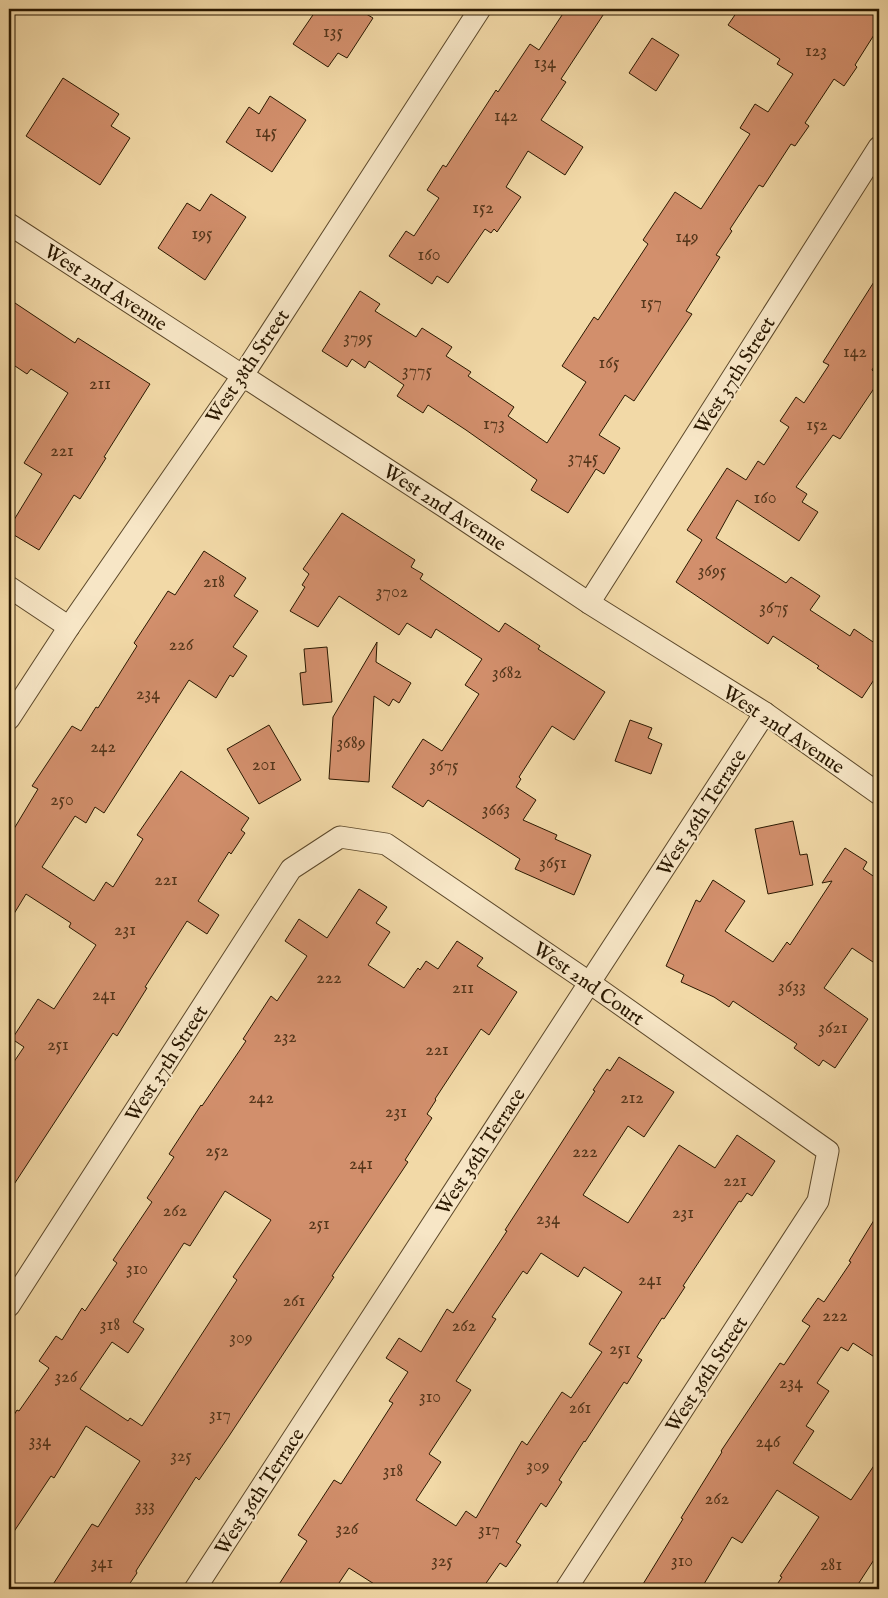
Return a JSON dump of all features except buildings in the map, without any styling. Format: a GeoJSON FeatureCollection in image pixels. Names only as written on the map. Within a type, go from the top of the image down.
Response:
{"type":"FeatureCollection","features":[{"type":"Feature","properties":{"kind":"street","name":"West 38th Street"},"geometry":{"type":"LineString","coordinates":[[9,719],[69,627],[243,375],[480,9]]}},
{"type":"Feature","properties":{"kind":"street","name":"West 37th Street"},"geometry":{"type":"LineString","coordinates":[[589,603],[879,148]]}},
{"type":"Feature","properties":{"kind":"street","name":"West 2nd Avenue"},"geometry":{"type":"LineString","coordinates":[[9,224],[243,375],[589,603],[765,713],[879,794]]}},
{"type":"Feature","properties":{"kind":"street"},"geometry":{"type":"LineString","coordinates":[[9,587],[69,627]]}},
{"type":"Feature","properties":{"kind":"street","name":"West 36th Terrace"},"geometry":{"type":"LineString","coordinates":[[195,1589],[765,713]]}},
{"type":"Feature","properties":{"kind":"street","name":"West 37th Street"},"geometry":{"type":"LineString","coordinates":[[9,1306],[292,869],[340,837]]}},
{"type":"Feature","properties":{"kind":"street","name":"West 2nd Court"},"geometry":{"type":"LineString","coordinates":[[340,837],[386,844],[590,983],[828,1152]]}},
{"type":"Feature","properties":{"kind":"street","name":"West 36th Street"},"geometry":{"type":"LineString","coordinates":[[566,1589],[818,1201],[828,1152]]}}]}
